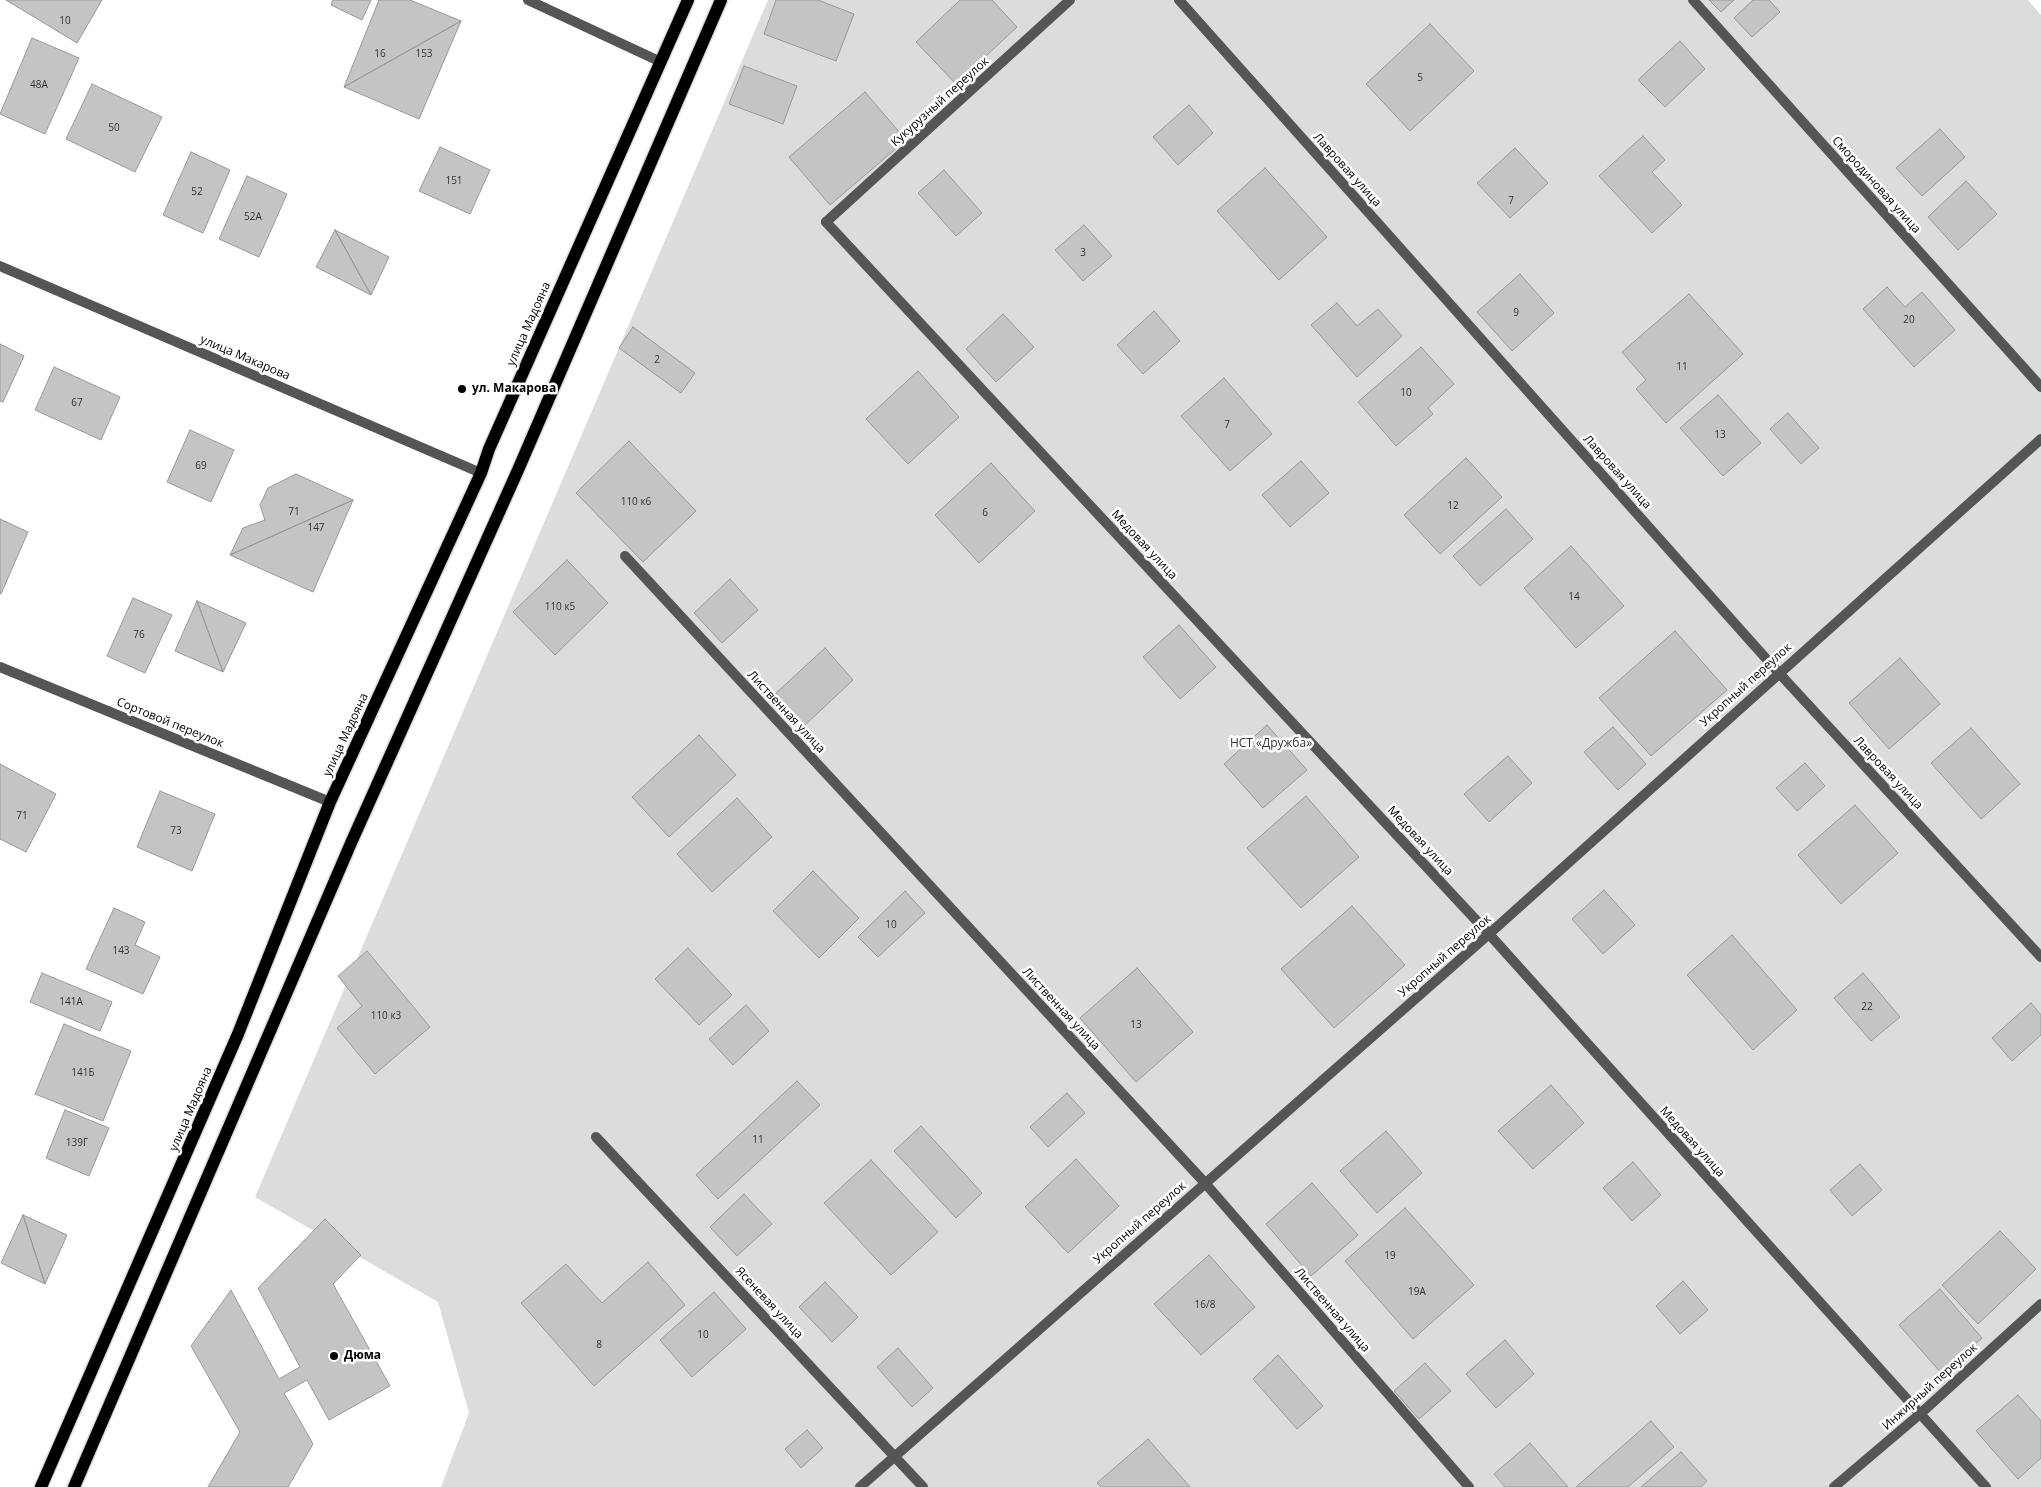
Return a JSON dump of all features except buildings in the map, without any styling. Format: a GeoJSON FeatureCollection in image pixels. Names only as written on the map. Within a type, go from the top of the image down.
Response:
{"type":"FeatureCollection","features":[{"type":"Feature","properties":{"kind":"main road","name":"улица Мадояна"},"geometry":{"type":"LineString","coordinates":[[42,1487],[238,1034],[330,802],[481,473],[492,442],[688,0]]}},
{"type":"Feature","properties":{"kind":"main road"},"geometry":{"type":"LineString","coordinates":[[74,1487],[350,843],[518,470],[721,0]]}},
{"type":"Feature","properties":{"kind":"street"},"geometry":{"type":"LineString","coordinates":[[528,0],[661,62]]}},
{"type":"Feature","properties":{"kind":"street","name":"Кукурузный переулок"},"geometry":{"type":"LineString","coordinates":[[826,222],[1070,0]]}},
{"type":"Feature","properties":{"kind":"street","name":"Лавровая улица"},"geometry":{"type":"LineString","coordinates":[[1179,0],[1778,672],[2041,956]]}},
{"type":"Feature","properties":{"kind":"street","name":"Смородиновая улица"},"geometry":{"type":"LineString","coordinates":[[1693,0],[2041,386]]}},
{"type":"Feature","properties":{"kind":"street","name":"Медовая улица"},"geometry":{"type":"LineString","coordinates":[[826,222],[1489,934],[1986,1487]]}},
{"type":"Feature","properties":{"kind":"street","name":"улица Макарова"},"geometry":{"type":"LineString","coordinates":[[0,266],[481,473]]}},
{"type":"Feature","properties":{"kind":"street","name":"Укропный переулок"},"geometry":{"type":"LineString","coordinates":[[860,1487],[1489,934],[1778,672],[2041,438]]}},
{"type":"Feature","properties":{"kind":"street","name":"Лиственная улица"},"geometry":{"type":"LineString","coordinates":[[625,556],[1204,1183],[1469,1487]]}},
{"type":"Feature","properties":{"kind":"street","name":"Сортовой переулок"},"geometry":{"type":"LineString","coordinates":[[0,667],[330,802]]}},
{"type":"Feature","properties":{"kind":"street","name":"Ясеневая улица"},"geometry":{"type":"LineString","coordinates":[[596,1137],[923,1487]]}},
{"type":"Feature","properties":{"kind":"street","name":"Инжирный переулок"},"geometry":{"type":"LineString","coordinates":[[1834,1487],[1920,1414],[2041,1304]]}},
{"type":"Feature","properties":{"kind":"green space","name":"НСТ «Дружба»"},"geometry":{"type":"Polygon","coordinates":[[[768,0],[2028,0],[2041,15],[2041,1487],[441,1487],[469,1413],[438,1302],[255,1197],[768,0]]]}},
{"type":"Feature","properties":{"kind":"place","name":"ул. Макарова"},"geometry":{"type":"Point","coordinates":[462,389]}},
{"type":"Feature","properties":{"kind":"place","name":"Дюма"},"geometry":{"type":"Point","coordinates":[334,1356]}}]}
